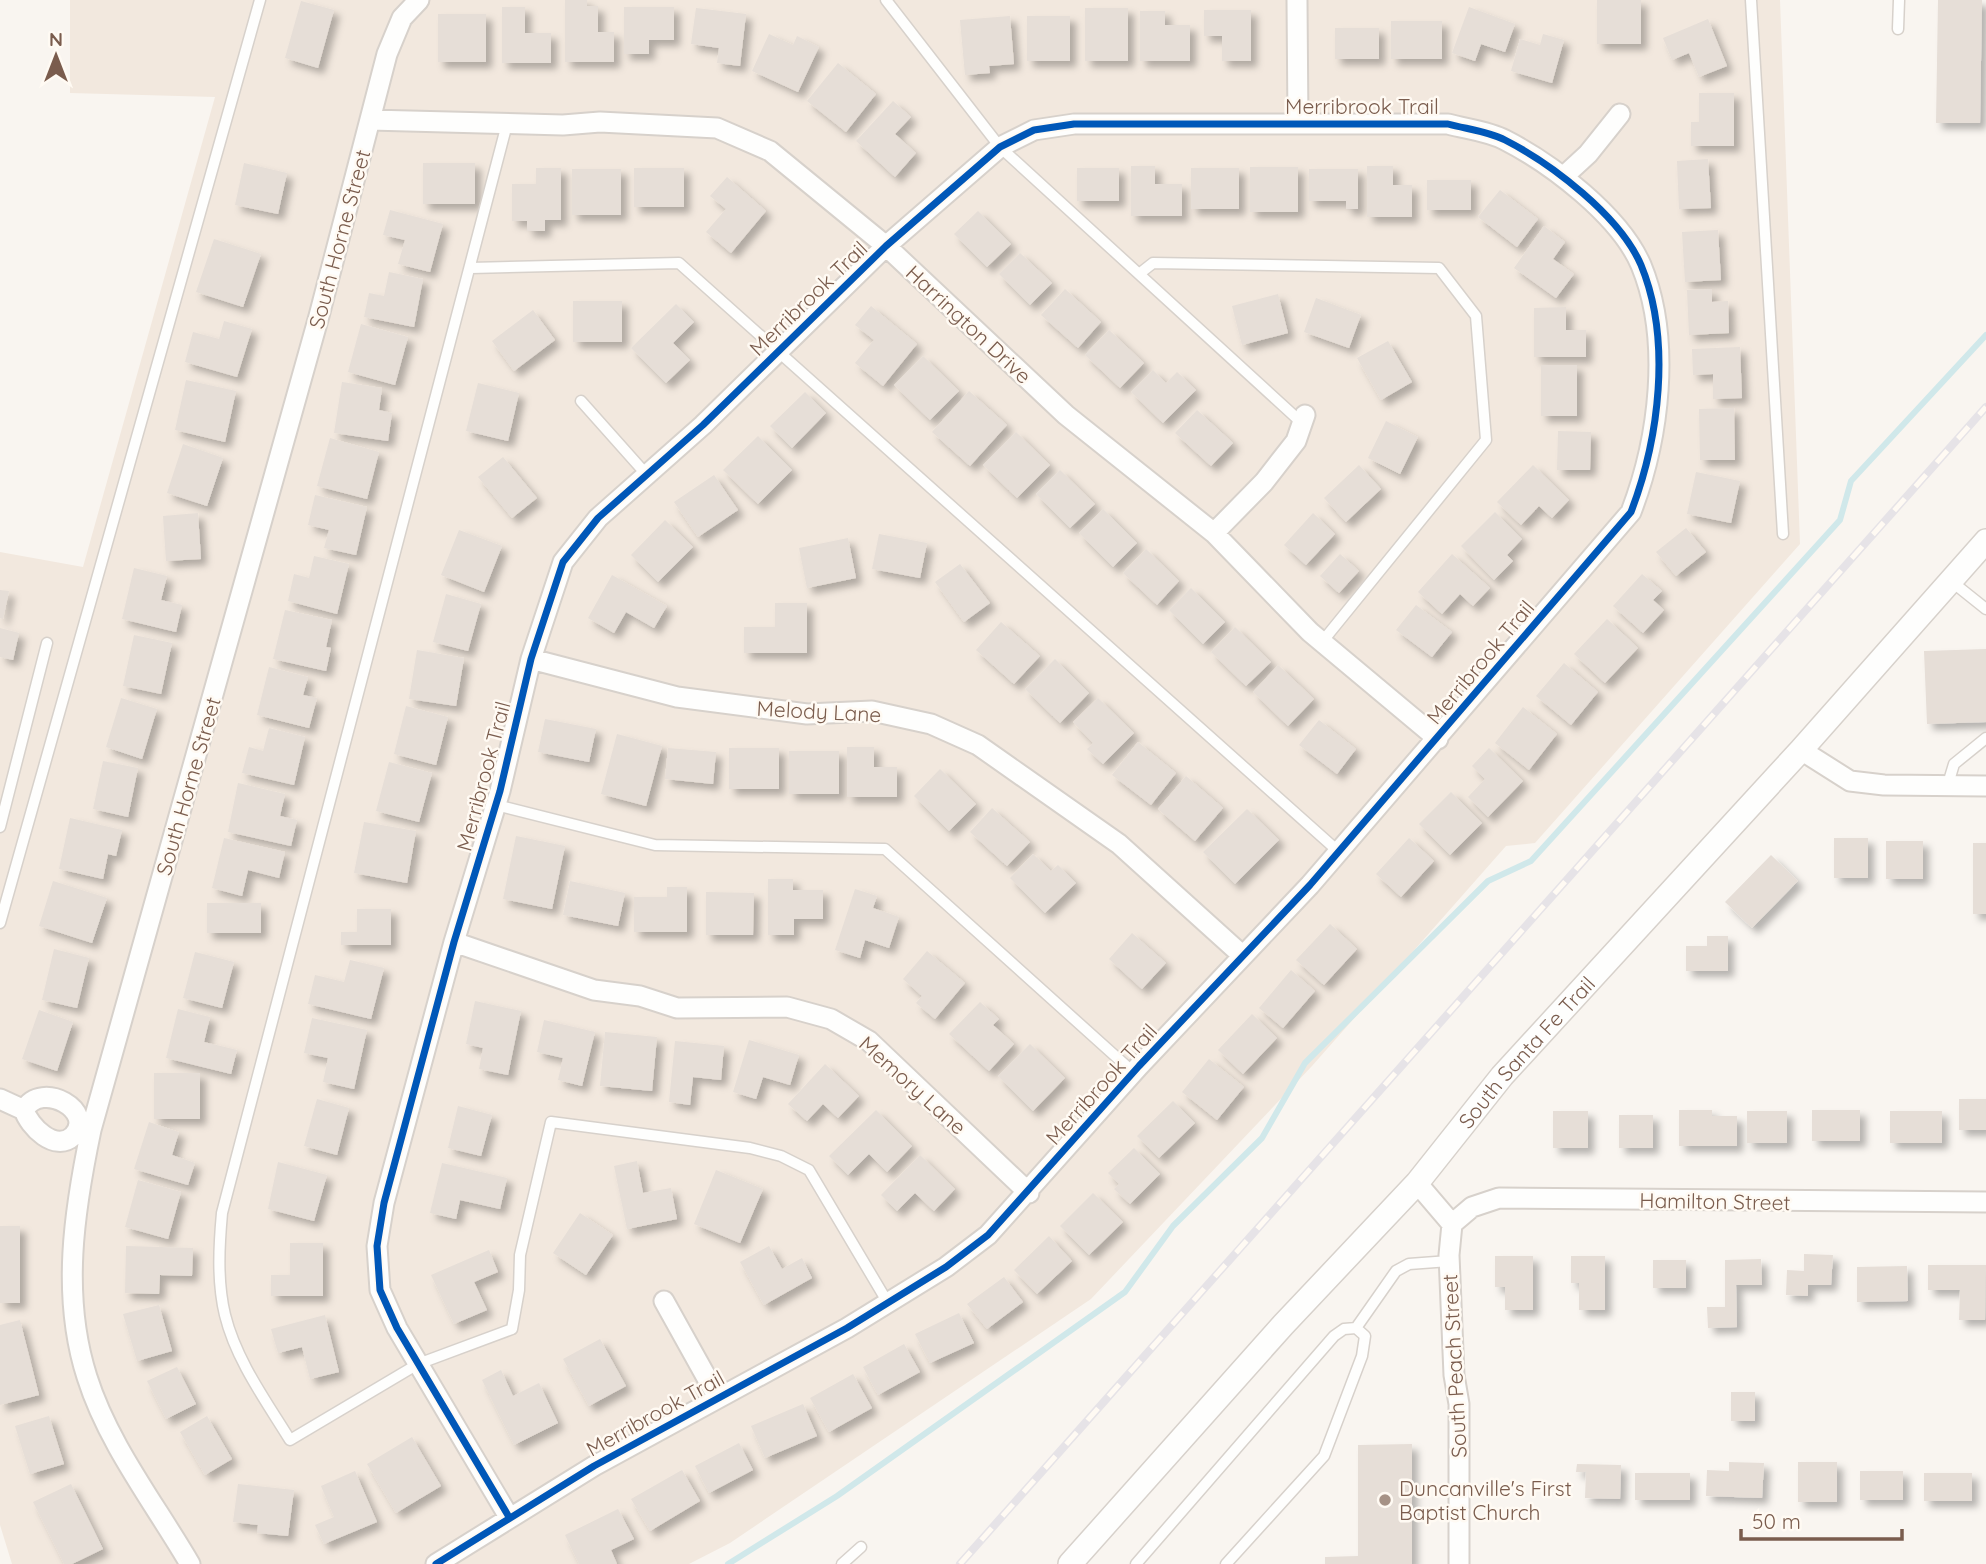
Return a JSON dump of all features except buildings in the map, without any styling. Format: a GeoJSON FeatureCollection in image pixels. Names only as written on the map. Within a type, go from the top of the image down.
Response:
{"type":"FeatureCollection","features":[{"type":"Feature","properties":{"kind":"street","name":"South Horne Street"},"geometry":{"type":"LineString","coordinates":[[190,1564],[111,1431],[88,1379],[76,1337],[72,1243],[85,1128],[311,343],[387,54],[402,18],[419,0]]}},
{"type":"Feature","properties":{"kind":"street"},"geometry":{"type":"LineString","coordinates":[[1297,0],[1298,124]]}},
{"type":"Feature","properties":{"kind":"street"},"geometry":{"type":"LineString","coordinates":[[1563,177],[1588,154],[1620,114]]}},
{"type":"Feature","properties":{"kind":"street","name":"Harrington Drive"},"geometry":{"type":"LineString","coordinates":[[370,120],[563,125],[600,122],[716,128],[770,151],[886,246],[1066,415],[1214,533],[1322,642],[1438,739]]}},
{"type":"Feature","properties":{"kind":"street","name":"Merribrook Trail"},"geometry":{"type":"LineString","coordinates":[[1074,124],[1448,124],[1503,139],[1563,177],[1611,220],[1640,265],[1655,323],[1655,433],[1645,477],[1631,512],[1438,739],[1339,852],[1133,1072],[1029,1193],[988,1235],[946,1267],[888,1303],[509,1517],[397,1328],[380,1290],[377,1246],[384,1203],[454,943],[496,805],[531,659],[563,562],[598,519],[703,425],[886,246],[1000,147],[1034,130],[1074,124]]}},
{"type":"Feature","properties":{"kind":"street"},"geometry":{"type":"LineString","coordinates":[[1214,533],[1296,441],[1304,419]]}},
{"type":"Feature","properties":{"kind":"street","name":"South Santa Fe Trail"},"geometry":{"type":"LineString","coordinates":[[1070,1564],[1283,1325],[1417,1183],[1502,1076],[1801,750],[1959,588],[1986,541]]}},
{"type":"Feature","properties":{"kind":"street","name":"Melody Lane"},"geometry":{"type":"LineString","coordinates":[[531,659],[677,697],[807,714],[872,711],[931,724],[978,745],[1119,844],[1243,956]]}},
{"type":"Feature","properties":{"kind":"street"},"geometry":{"type":"LineString","coordinates":[[1801,750],[1850,781],[1884,785],[1986,786]]}},
{"type":"Feature","properties":{"kind":"street","name":"Memory Lane"},"geometry":{"type":"LineString","coordinates":[[454,943],[594,990],[640,996],[677,1008],[787,1007],[831,1019],[869,1041],[1029,1193]]}},
{"type":"Feature","properties":{"kind":"street"},"geometry":{"type":"LineString","coordinates":[[0,1100],[24,1110],[29,1124],[49,1138],[64,1141],[85,1128],[70,1104],[55,1098],[34,1100],[24,1110]]}},
{"type":"Feature","properties":{"kind":"street"},"geometry":{"type":"LineString","coordinates":[[1417,1183],[1452,1224]]}},
{"type":"Feature","properties":{"kind":"street","name":"Hamilton Street"},"geometry":{"type":"LineString","coordinates":[[1452,1224],[1472,1207],[1499,1198],[1986,1202]]}},
{"type":"Feature","properties":{"kind":"street","name":"South Peach Street"},"geometry":{"type":"LineString","coordinates":[[1452,1224],[1449,1261],[1454,1376],[1459,1404],[1459,1564]]}},
{"type":"Feature","properties":{"kind":"street","name":"Merribrook Trail"},"geometry":{"type":"LineString","coordinates":[[664,1301],[718,1398]]}},
{"type":"Feature","properties":{"kind":"street"},"geometry":{"type":"LineString","coordinates":[[436,1564],[509,1517]]}},
{"type":"Feature","properties":{"kind":"lane"},"geometry":{"type":"LineString","coordinates":[[0,923],[260,0]]}},
{"type":"Feature","properties":{"kind":"lane"},"geometry":{"type":"LineString","coordinates":[[886,0],[1000,147],[1304,419]]}},
{"type":"Feature","properties":{"kind":"lane"},"geometry":{"type":"LineString","coordinates":[[1751,0],[1783,534]]}},
{"type":"Feature","properties":{"kind":"lane"},"geometry":{"type":"LineString","coordinates":[[1898,29],[1899,0]]}},
{"type":"Feature","properties":{"kind":"lane"},"geometry":{"type":"LineString","coordinates":[[507,124],[222,1213],[219,1259],[225,1315],[241,1359],[290,1440],[418,1364],[512,1329],[519,1290],[520,1255],[551,1122],[750,1147],[781,1156],[809,1170],[888,1303]]}},
{"type":"Feature","properties":{"kind":"lane"},"geometry":{"type":"LineString","coordinates":[[471,268],[679,262],[1339,852]]}},
{"type":"Feature","properties":{"kind":"lane"},"geometry":{"type":"LineString","coordinates":[[1139,274],[1153,262],[1439,268],[1476,316],[1486,440],[1322,642]]}},
{"type":"Feature","properties":{"kind":"lane"},"geometry":{"type":"LineString","coordinates":[[582,401],[646,474]]}},
{"type":"Feature","properties":{"kind":"lane"},"geometry":{"type":"LineString","coordinates":[[1959,588],[1986,609]]}},
{"type":"Feature","properties":{"kind":"lane"},"geometry":{"type":"LineString","coordinates":[[0,827],[47,643]]}},
{"type":"Feature","properties":{"kind":"lane"},"geometry":{"type":"LineString","coordinates":[[1948,784],[1954,764],[1986,738]]}},
{"type":"Feature","properties":{"kind":"lane"},"geometry":{"type":"LineString","coordinates":[[496,805],[655,845],[885,849],[1133,1072]]}},
{"type":"Feature","properties":{"kind":"lane"},"geometry":{"type":"LineString","coordinates":[[1356,1328],[1396,1271],[1409,1264],[1449,1261]]}},
{"type":"Feature","properties":{"kind":"lane"},"geometry":{"type":"LineString","coordinates":[[1136,1564],[1334,1336],[1344,1329],[1356,1328],[1365,1336],[1362,1356],[1324,1456],[1226,1564]]}},
{"type":"Feature","properties":{"kind":"lane"},"geometry":{"type":"LineString","coordinates":[[842,1564],[861,1547]]}},
{"type":"Feature","properties":{"kind":"shaded area"},"geometry":{"type":"Polygon","coordinates":[[[70,0],[1780,0],[1800,544],[1535,843],[1506,846],[1312,1066],[1091,1299],[730,1543],[689,1564],[12,1564],[0,1525],[0,552],[83,567],[215,97],[70,93],[70,0]]]}},
{"type":"Feature","properties":{"kind":"waterway"},"geometry":{"type":"LineString","coordinates":[[728,1564],[837,1496],[1125,1292],[1173,1226],[1262,1138],[1305,1063],[1488,881],[1531,861],[1840,520],[1851,481],[1986,335]]}},
{"type":"Feature","properties":{"kind":"railway"},"geometry":{"type":"LineString","coordinates":[[960,1564],[1986,407]]}},
{"type":"Feature","properties":{"kind":"cycle path"},"geometry":{"type":"LineString","coordinates":[[436,1564],[594,1466],[847,1328],[946,1267],[988,1235],[1139,1066],[1310,885],[1631,512],[1641,484],[1655,422],[1659,357],[1651,294],[1641,265],[1618,228],[1563,177],[1498,137],[1448,124],[1074,124],[1034,130],[1000,147],[886,246],[703,425],[598,518],[563,562],[531,659],[500,791],[454,942],[384,1203],[377,1246],[380,1290],[397,1328],[509,1517]]}},
{"type":"Feature","properties":{"kind":"place","name":"Duncanville's First Baptist Church"},"geometry":{"type":"Point","coordinates":[1385,1500]}}]}
